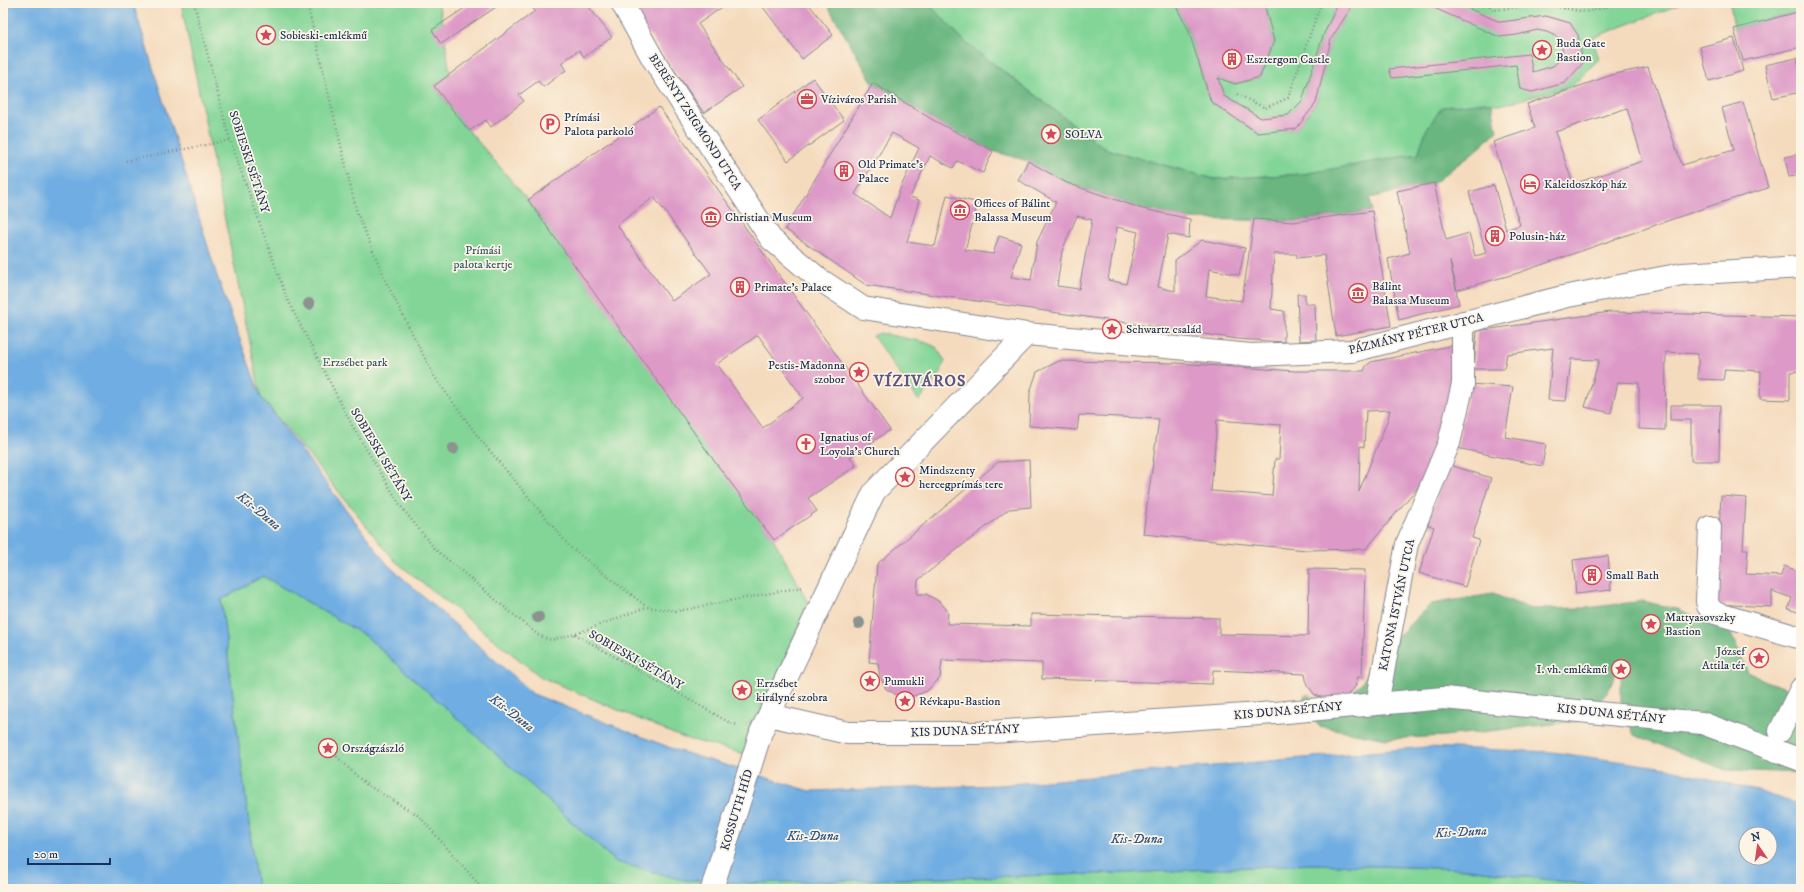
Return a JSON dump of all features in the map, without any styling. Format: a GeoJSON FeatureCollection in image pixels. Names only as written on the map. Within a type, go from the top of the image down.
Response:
{"type":"FeatureCollection","features":[{"type":"Feature","properties":{"kind":"street","name":"BERÉNYI ZSIGMOND UTCA"},"geometry":{"type":"LineString","coordinates":[[622,3],[653,59],[771,238],[819,279],[863,308],[1027,334]]}},
{"type":"Feature","properties":{"kind":"street","name":"PÁZMÁNY PÉTER UTCA"},"geometry":{"type":"LineString","coordinates":[[1027,334],[1251,355],[1352,352],[1563,297],[1682,274],[1801,267]]}},
{"type":"Feature","properties":{"kind":"street","name":"KATONA ISTVÁN UTCA"},"geometry":{"type":"LineString","coordinates":[[1378,704],[1407,544],[1449,443],[1463,384],[1463,322]]}},
{"type":"Feature","properties":{"kind":"street"},"geometry":{"type":"LineString","coordinates":[[765,723],[874,492],[1027,334]]}},
{"type":"Feature","properties":{"kind":"street"},"geometry":{"type":"LineString","coordinates":[[1710,527],[1708,606],[1715,613],[1801,638]]}},
{"type":"Feature","properties":{"kind":"street"},"geometry":{"type":"LineString","coordinates":[[1780,731],[1796,711],[1801,689]]}},
{"type":"Feature","properties":{"kind":"street","name":"KIS DUNA SÉTÁNY"},"geometry":{"type":"LineString","coordinates":[[765,723],[848,734],[976,732],[1275,713],[1444,698],[1702,723],[1801,760]]}},
{"type":"Feature","properties":{"kind":"street","name":"KOSSUTH HÍD"},"geometry":{"type":"LineString","coordinates":[[712,889],[765,723]]}},
{"type":"Feature","properties":{"kind":"path","name":"SOBIESKI SÉTÁNY"},"geometry":{"type":"LineString","coordinates":[[194,3],[230,140],[287,299],[353,427],[402,508],[436,549],[538,635],[551,640],[575,634],[730,723],[765,723]]}},
{"type":"Feature","properties":{"kind":"path"},"geometry":{"type":"LineString","coordinates":[[307,3],[358,213],[387,284],[434,376],[479,438],[571,548],[647,607]]}},
{"type":"Feature","properties":{"kind":"path"},"geometry":{"type":"LineString","coordinates":[[1237,94],[1265,108],[1288,98],[1321,3]]}},
{"type":"Feature","properties":{"kind":"path"},"geometry":{"type":"LineString","coordinates":[[1487,3],[1493,10],[1531,4],[1542,4],[1586,12],[1622,3]]}},
{"type":"Feature","properties":{"kind":"path"},"geometry":{"type":"LineString","coordinates":[[126,161],[230,140]]}},
{"type":"Feature","properties":{"kind":"path"},"geometry":{"type":"LineString","coordinates":[[575,634],[647,607],[678,610],[767,595],[832,581]]}},
{"type":"Feature","properties":{"kind":"path"},"geometry":{"type":"LineString","coordinates":[[328,748],[364,783],[419,816],[483,889]]}},
{"type":"Feature","properties":{"kind":"green space","name":"Erzsébet park"},"geometry":{"type":"Polygon","coordinates":[[[181,3],[438,3],[442,18],[450,74],[434,86],[469,131],[528,200],[774,540],[809,604],[745,754],[681,737],[541,677],[395,561],[261,397],[181,3]]]}},
{"type":"Feature","properties":{"kind":"green space"},"geometry":{"type":"Polygon","coordinates":[[[826,3],[928,3],[967,44],[1106,149],[1214,179],[1303,174],[1418,154],[1426,130],[1442,107],[1485,102],[1492,104],[1497,131],[1475,151],[1434,183],[1370,198],[1372,211],[1297,221],[1190,219],[1143,209],[1067,183],[1028,161],[993,151],[933,120],[873,83],[826,3]]]}},
{"type":"Feature","properties":{"kind":"green space"},"geometry":{"type":"Polygon","coordinates":[[[928,3],[1174,3],[1188,29],[1211,102],[1258,133],[1296,129],[1316,103],[1331,39],[1354,3],[1684,3],[1592,38],[1599,59],[1571,87],[1500,105],[1485,102],[1426,130],[1419,154],[1303,174],[1214,179],[1106,149],[967,44],[928,3]]]}},
{"type":"Feature","properties":{"kind":"green space"},"geometry":{"type":"Polygon","coordinates":[[[1264,3],[1338,3],[1323,36],[1302,101],[1288,115],[1261,118],[1224,96],[1218,78],[1235,84],[1260,77],[1274,41],[1264,3]]]}},
{"type":"Feature","properties":{"kind":"green space"},"geometry":{"type":"Polygon","coordinates":[[[1730,3],[1801,3],[1801,11],[1734,29],[1730,3]]]}},
{"type":"Feature","properties":{"kind":"green space"},"geometry":{"type":"Polygon","coordinates":[[[880,333],[924,342],[936,347],[945,361],[940,373],[919,401],[873,336],[880,333]]]}},
{"type":"Feature","properties":{"kind":"green space"},"geometry":{"type":"Polygon","coordinates":[[[263,576],[366,636],[616,862],[752,883],[1128,873],[1312,864],[1468,869],[1619,889],[257,889],[221,600],[263,576]]]}},
{"type":"Feature","properties":{"kind":"green space"},"geometry":{"type":"Polygon","coordinates":[[[1493,594],[1531,609],[1587,608],[1643,601],[1680,610],[1731,634],[1748,672],[1768,682],[1801,693],[1801,773],[1726,770],[1634,735],[1621,702],[1621,661],[1608,692],[1580,721],[1444,736],[1386,739],[1319,726],[1308,713],[1303,702],[1304,696],[1309,694],[1317,701],[1346,700],[1363,681],[1373,660],[1431,604],[1493,594]]]}},
{"type":"Feature","properties":{"kind":"water","name":"Kis-Duna"},"geometry":{"type":"Polygon","coordinates":[[[3,3],[133,3],[217,276],[261,397],[388,565],[533,694],[676,750],[810,791],[1001,785],[1426,747],[1552,752],[1667,768],[1760,792],[1801,805],[1801,889],[1619,889],[1468,869],[1312,864],[1128,873],[752,883],[683,880],[616,862],[366,636],[263,576],[221,600],[257,889],[3,889],[3,3]]]}},
{"type":"Feature","properties":{"kind":"building"},"geometry":{"type":"Polygon","coordinates":[[[472,3],[502,3],[441,44],[432,30],[472,3]]]}},
{"type":"Feature","properties":{"kind":"building"},"geometry":{"type":"Polygon","coordinates":[[[529,3],[586,3],[612,37],[584,57],[579,50],[561,63],[566,70],[543,87],[538,81],[519,95],[524,101],[491,127],[486,120],[469,131],[434,86],[535,11],[529,3]]]}},
{"type":"Feature","properties":{"kind":"building"},"geometry":{"type":"Polygon","coordinates":[[[631,3],[668,3],[670,7],[675,3],[728,3],[698,24],[742,87],[704,113],[643,25],[631,3]]]}},
{"type":"Feature","properties":{"kind":"building"},"geometry":{"type":"Polygon","coordinates":[[[760,3],[808,3],[833,35],[802,59],[760,3]]]}},
{"type":"Feature","properties":{"kind":"building","name":"Esztergom Castle"},"geometry":{"type":"Polygon","coordinates":[[[1174,3],[1264,3],[1274,41],[1260,77],[1235,84],[1218,78],[1224,96],[1261,118],[1288,115],[1302,101],[1323,36],[1338,3],[1354,3],[1331,39],[1316,103],[1296,129],[1258,133],[1211,102],[1188,29],[1174,3]]]}},
{"type":"Feature","properties":{"kind":"building"},"geometry":{"type":"Polygon","coordinates":[[[1423,3],[1456,3],[1500,22],[1546,16],[1570,23],[1578,35],[1583,63],[1565,83],[1532,92],[1520,89],[1516,65],[1392,78],[1389,69],[1529,54],[1533,72],[1553,66],[1564,56],[1559,38],[1547,32],[1537,30],[1517,35],[1499,37],[1423,3]]]}},
{"type":"Feature","properties":{"kind":"building"},"geometry":{"type":"Polygon","coordinates":[[[1801,11],[1801,47],[1743,61],[1734,29],[1801,11]]]}},
{"type":"Feature","properties":{"kind":"building"},"geometry":{"type":"Polygon","coordinates":[[[1734,38],[1743,71],[1709,81],[1700,47],[1734,38]]]}},
{"type":"Feature","properties":{"kind":"building"},"geometry":{"type":"Polygon","coordinates":[[[1797,58],[1801,75],[1801,92],[1773,98],[1765,65],[1797,58]]]}},
{"type":"Feature","properties":{"kind":"building"},"geometry":{"type":"Polygon","coordinates":[[[1648,67],[1682,165],[1734,150],[1722,108],[1743,102],[1768,188],[1713,205],[1518,273],[1457,290],[1450,261],[1459,304],[1399,320],[1388,259],[1410,253],[1397,191],[1434,183],[1446,240],[1469,233],[1475,256],[1486,253],[1469,192],[1494,185],[1506,230],[1520,225],[1493,142],[1535,128],[1527,104],[1615,74],[1648,67]],[[1627,108],[1555,132],[1573,184],[1643,161],[1627,108]]]}},
{"type":"Feature","properties":{"kind":"building","name":"Víziváros Parish"},"geometry":{"type":"Polygon","coordinates":[[[813,78],[844,120],[788,161],[758,120],[813,78]]]}},
{"type":"Feature","properties":{"kind":"building"},"geometry":{"type":"Polygon","coordinates":[[[873,83],[933,120],[993,151],[983,173],[957,161],[953,168],[930,156],[910,197],[919,200],[907,242],[935,246],[947,195],[978,203],[965,250],[993,254],[999,236],[1021,243],[1011,277],[1031,280],[1037,242],[1056,202],[1018,180],[1028,161],[1067,183],[1143,209],[1190,219],[1189,238],[1168,234],[1158,287],[1175,291],[1175,260],[1202,240],[1245,248],[1239,275],[1209,269],[1206,296],[1242,301],[1254,219],[1293,222],[1372,211],[1391,326],[1336,336],[1324,255],[1297,258],[1297,254],[1274,254],[1271,309],[1284,311],[1284,342],[1238,339],[866,285],[785,229],[873,83]],[[892,133],[855,194],[890,218],[900,189],[919,148],[892,133]],[[1077,216],[1062,251],[1057,286],[1079,289],[1092,220],[1077,216]],[[1117,227],[1108,280],[1126,284],[1138,232],[1117,227]]]}},
{"type":"Feature","properties":{"kind":"building","name":"Primate's Palace"},"geometry":{"type":"Polygon","coordinates":[[[659,107],[890,430],[850,457],[856,466],[808,498],[817,511],[774,540],[715,462],[528,200],[659,107]],[[654,197],[617,225],[672,301],[711,274],[654,197]],[[758,335],[717,364],[763,428],[803,398],[758,335]]]}},
{"type":"Feature","properties":{"kind":"building"},"geometry":{"type":"Polygon","coordinates":[[[1801,154],[1801,175],[1789,177],[1785,157],[1801,154]]]}},
{"type":"Feature","properties":{"kind":"building"},"geometry":{"type":"Polygon","coordinates":[[[1297,294],[1305,294],[1305,304],[1315,304],[1316,340],[1299,341],[1297,294]]]}},
{"type":"Feature","properties":{"kind":"building"},"geometry":{"type":"Polygon","coordinates":[[[1610,312],[1801,317],[1801,371],[1790,372],[1790,400],[1760,399],[1761,371],[1725,369],[1723,380],[1698,379],[1698,354],[1666,352],[1665,430],[1639,429],[1639,383],[1618,382],[1611,413],[1585,407],[1599,360],[1571,359],[1566,401],[1548,400],[1553,348],[1507,354],[1504,369],[1474,369],[1477,331],[1610,312]]]}},
{"type":"Feature","properties":{"kind":"building"},"geometry":{"type":"Polygon","coordinates":[[[1454,345],[1453,386],[1446,432],[1418,487],[1366,549],[1306,550],[1143,534],[1159,419],[1079,415],[1077,430],[1029,426],[1030,392],[1037,372],[1059,361],[1177,363],[1295,371],[1364,371],[1366,366],[1371,362],[1454,345]],[[1390,410],[1366,411],[1364,447],[1360,446],[1359,492],[1388,419],[1390,410]],[[1217,420],[1211,491],[1272,496],[1275,459],[1279,459],[1281,425],[1217,420]]]}},
{"type":"Feature","properties":{"kind":"building"},"geometry":{"type":"Polygon","coordinates":[[[1470,384],[1513,387],[1505,437],[1546,444],[1542,466],[1457,448],[1470,384]]]}},
{"type":"Feature","properties":{"kind":"building"},"geometry":{"type":"Polygon","coordinates":[[[1670,405],[1720,405],[1719,461],[1691,461],[1691,420],[1670,420],[1670,405]]]}},
{"type":"Feature","properties":{"kind":"building"},"geometry":{"type":"Polygon","coordinates":[[[1029,460],[1031,507],[1009,509],[918,580],[917,594],[926,594],[940,602],[948,611],[947,624],[1031,626],[1031,614],[1219,618],[1219,634],[1308,636],[1309,569],[1365,570],[1362,677],[1358,677],[1355,687],[1344,698],[1327,699],[1315,695],[1307,685],[1305,674],[1213,670],[1212,684],[1042,679],[1042,663],[942,660],[940,678],[927,691],[913,696],[897,695],[886,689],[880,677],[878,663],[869,662],[877,564],[998,462],[1029,460]]]}},
{"type":"Feature","properties":{"kind":"building"},"geometry":{"type":"Polygon","coordinates":[[[1447,464],[1491,478],[1472,538],[1479,540],[1465,587],[1419,573],[1434,527],[1428,525],[1447,464]]]}},
{"type":"Feature","properties":{"kind":"building"},"geometry":{"type":"Polygon","coordinates":[[[1721,496],[1746,498],[1743,549],[1748,549],[1746,574],[1781,576],[1784,566],[1801,572],[1801,613],[1788,609],[1792,598],[1772,591],[1772,607],[1715,604],[1721,496]]]}},
{"type":"Feature","properties":{"kind":"building","name":"Small Bath"},"geometry":{"type":"Polygon","coordinates":[[[1608,556],[1611,590],[1576,594],[1573,560],[1608,556]]]}},
{"type":"Feature","properties":{"kind":"place","name":"Sobieski-emlékmű"},"geometry":{"type":"Point","coordinates":[266,35]}},
{"type":"Feature","properties":{"kind":"place","name":"Buda Gate Bastion"},"geometry":{"type":"Point","coordinates":[1542,50]}},
{"type":"Feature","properties":{"kind":"place","name":"Esztergom Castle"},"geometry":{"type":"Point","coordinates":[1232,59]}},
{"type":"Feature","properties":{"kind":"place","name":"Víziváros Parish"},"geometry":{"type":"Point","coordinates":[807,99]}},
{"type":"Feature","properties":{"kind":"place","name":"Prímási Palota parkoló"},"geometry":{"type":"Point","coordinates":[550,124]}},
{"type":"Feature","properties":{"kind":"place","name":"SOLVA"},"geometry":{"type":"Point","coordinates":[1051,134]}},
{"type":"Feature","properties":{"kind":"place","name":"Old Primate's Palace"},"geometry":{"type":"Point","coordinates":[844,171]}},
{"type":"Feature","properties":{"kind":"place","name":"Kaleidoszkóp ház"},"geometry":{"type":"Point","coordinates":[1530,184]}},
{"type":"Feature","properties":{"kind":"place","name":"Offices of Bálint Balassa Museum"},"geometry":{"type":"Point","coordinates":[960,210]}},
{"type":"Feature","properties":{"kind":"place","name":"Christian Museum"},"geometry":{"type":"Point","coordinates":[711,217]}},
{"type":"Feature","properties":{"kind":"place","name":"Polusin-ház"},"geometry":{"type":"Point","coordinates":[1495,236]}},
{"type":"Feature","properties":{"kind":"place","name":"Primate's Palace"},"geometry":{"type":"Point","coordinates":[740,287]}},
{"type":"Feature","properties":{"kind":"place","name":"Bálint Balassa Museum"},"geometry":{"type":"Point","coordinates":[1358,293]}},
{"type":"Feature","properties":{"kind":"place","name":"Schwartz család"},"geometry":{"type":"Point","coordinates":[1112,329]}},
{"type":"Feature","properties":{"kind":"place","name":"Pestis-Madonna szobor"},"geometry":{"type":"Point","coordinates":[859,372]}},
{"type":"Feature","properties":{"kind":"place","name":"Ignatius of Loyola's Church"},"geometry":{"type":"Point","coordinates":[806,444]}},
{"type":"Feature","properties":{"kind":"place","name":"Mindszenty hercegprímás tere"},"geometry":{"type":"Point","coordinates":[905,477]}},
{"type":"Feature","properties":{"kind":"place","name":"Small Bath"},"geometry":{"type":"Point","coordinates":[1592,575]}},
{"type":"Feature","properties":{"kind":"place","name":"Mattyasovszky Bastion"},"geometry":{"type":"Point","coordinates":[1651,624]}},
{"type":"Feature","properties":{"kind":"place","name":"József Attila tér"},"geometry":{"type":"Point","coordinates":[1759,658]}},
{"type":"Feature","properties":{"kind":"place","name":"I. vh. emlékmű"},"geometry":{"type":"Point","coordinates":[1621,669]}},
{"type":"Feature","properties":{"kind":"place","name":"Pumukli"},"geometry":{"type":"Point","coordinates":[870,681]}},
{"type":"Feature","properties":{"kind":"place","name":"Erzsébet királyné szobra"},"geometry":{"type":"Point","coordinates":[742,690]}},
{"type":"Feature","properties":{"kind":"place","name":"Révkapu-Bastion"},"geometry":{"type":"Point","coordinates":[905,701]}},
{"type":"Feature","properties":{"kind":"place","name":"Országzászló"},"geometry":{"type":"Point","coordinates":[328,748]}},
{"type":"Feature","properties":{"kind":"district","name":"VÍZIVÁROS"},"geometry":{"type":"Point","coordinates":[920,381]}},
{"type":"Feature","properties":{"kind":"park label","name":"Prímási palota kertje"},"geometry":{"type":"Point","coordinates":[483,257]}}]}
